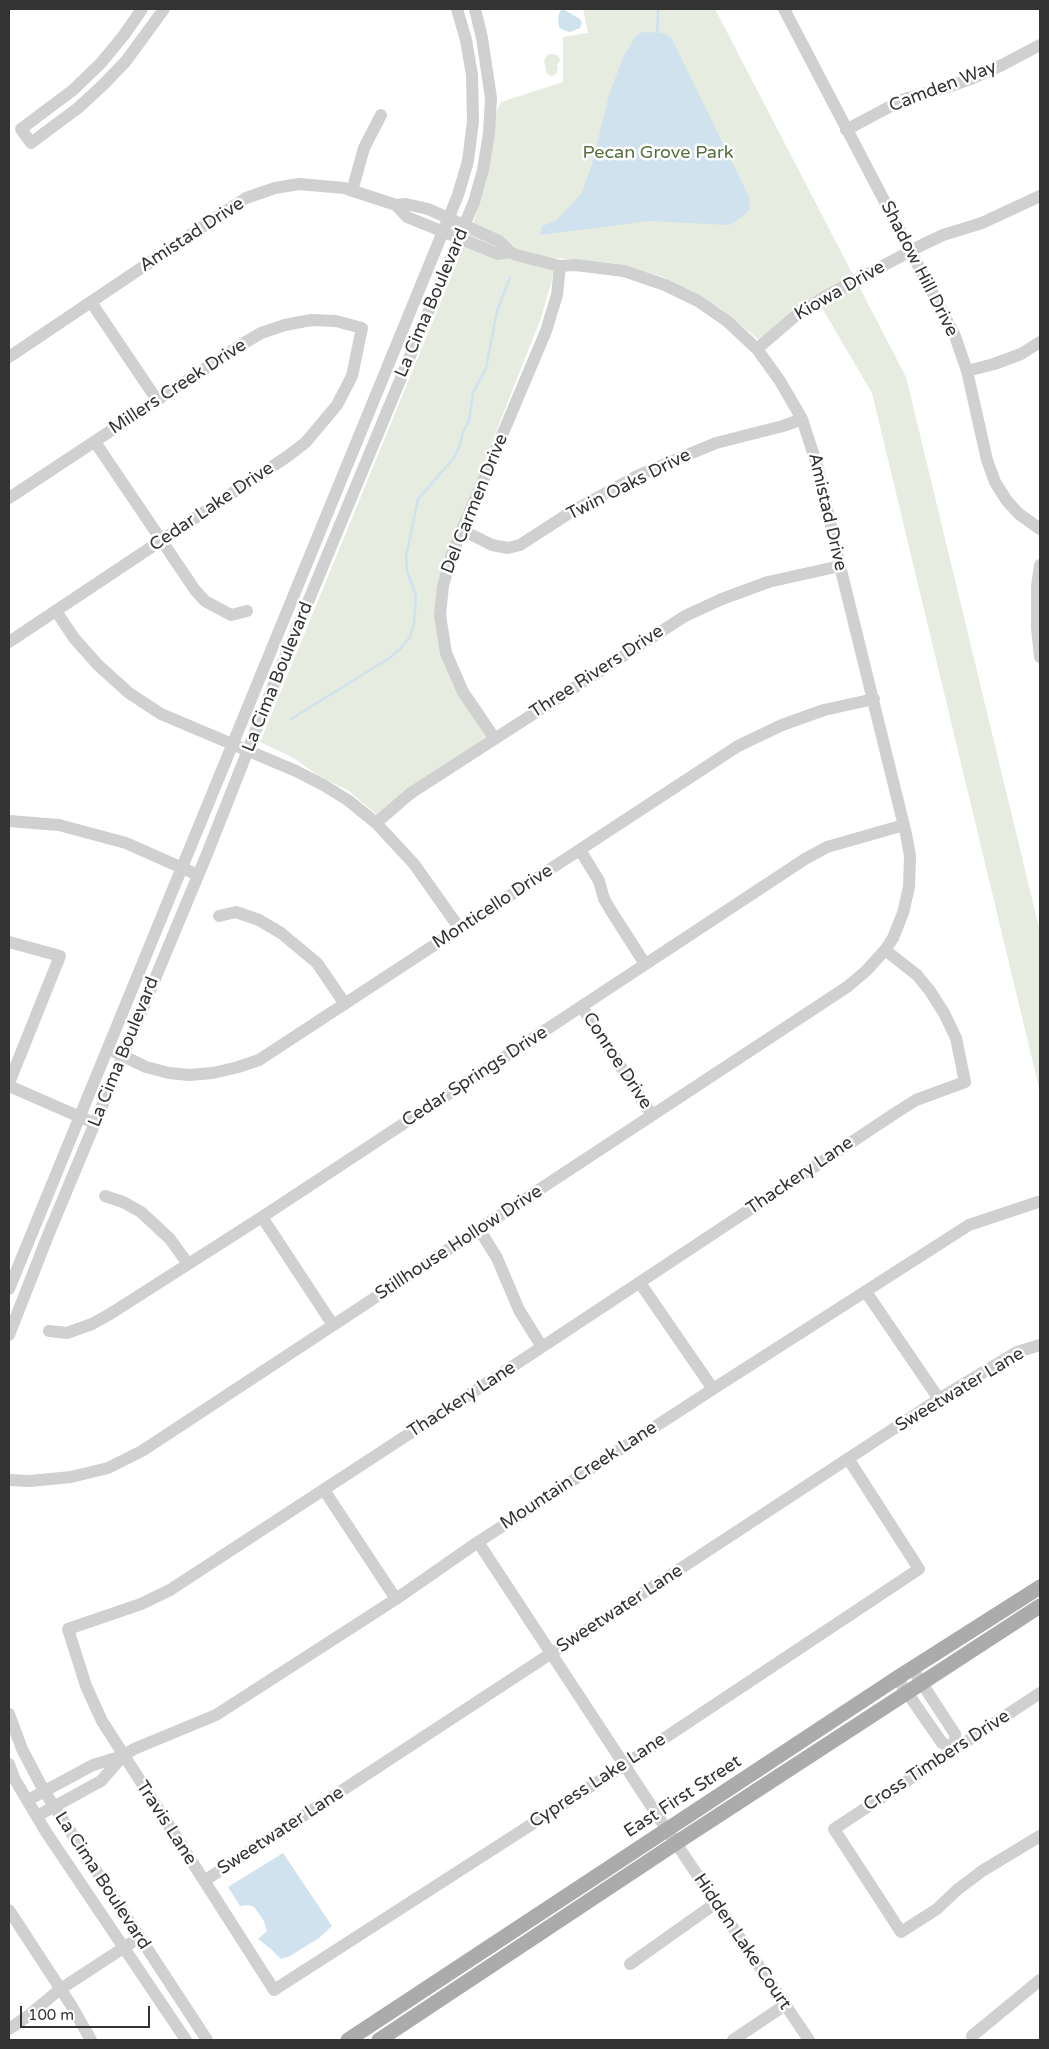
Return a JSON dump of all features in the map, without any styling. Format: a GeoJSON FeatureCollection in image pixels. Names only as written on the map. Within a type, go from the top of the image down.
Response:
{"type":"FeatureCollection","features":[{"type":"Feature","properties":{"kind":"main road","name":"East First Street"},"geometry":{"type":"LineString","coordinates":[[348,2040],[912,1668],[1040,1587]]}},
{"type":"Feature","properties":{"kind":"main road","name":"East First Street"},"geometry":{"type":"LineString","coordinates":[[379,2040],[676,1843],[1040,1606]]}},
{"type":"Feature","properties":{"kind":"street"},"geometry":{"type":"LineString","coordinates":[[142,9],[124,35],[101,62],[72,90],[22,129],[31,143],[78,108],[103,85],[126,60],[164,9]]}},
{"type":"Feature","properties":{"kind":"street"},"geometry":{"type":"LineString","coordinates":[[458,13],[473,9]]}},
{"type":"Feature","properties":{"kind":"street","name":"La Cima Boulevard"},"geometry":{"type":"LineString","coordinates":[[9,1335],[48,1233],[198,875],[474,202],[483,170],[489,132],[491,98],[482,38],[473,9]]}},
{"type":"Feature","properties":{"kind":"street","name":"Shadow Hill Drive"},"geometry":{"type":"LineString","coordinates":[[784,9],[955,336],[967,371],[987,460],[995,482],[1018,514],[1040,529]]}},
{"type":"Feature","properties":{"kind":"street","name":"La Cima Boulevard"},"geometry":{"type":"LineString","coordinates":[[9,1289],[458,195],[468,161],[473,121],[473,100],[472,75],[458,13]]}},
{"type":"Feature","properties":{"kind":"street","name":"Camden Way"},"geometry":{"type":"LineString","coordinates":[[846,130],[904,99],[973,78],[1040,45]]}},
{"type":"Feature","properties":{"kind":"street"},"geometry":{"type":"LineString","coordinates":[[473,100],[491,98]]}},
{"type":"Feature","properties":{"kind":"street"},"geometry":{"type":"LineString","coordinates":[[352,190],[364,148],[381,114]]}},
{"type":"Feature","properties":{"kind":"street","name":"Amistad Drive"},"geometry":{"type":"LineString","coordinates":[[9,357],[246,198],[274,188],[299,184],[318,184],[352,190],[396,205],[406,204],[420,207],[499,241],[510,252]]}},
{"type":"Feature","properties":{"kind":"street","name":"Kiowa Drive"},"geometry":{"type":"LineString","coordinates":[[757,349],[800,312],[911,251],[943,235],[982,223],[1040,196]]}},
{"type":"Feature","properties":{"kind":"street","name":"Amistad Drive"},"geometry":{"type":"LineString","coordinates":[[396,205],[407,217],[498,254],[510,252],[560,266],[575,265],[624,271],[665,285],[698,301],[727,321],[757,349],[780,380],[802,418],[818,468],[910,856],[909,887],[900,921],[893,938],[885,950]]}},
{"type":"Feature","properties":{"kind":"street","name":"Del Carmen Drive"},"geometry":{"type":"LineString","coordinates":[[495,739],[463,692],[446,653],[440,614],[443,586],[452,554],[546,331],[556,295],[560,266]]}},
{"type":"Feature","properties":{"kind":"street"},"geometry":{"type":"LineString","coordinates":[[91,302],[157,400]]}},
{"type":"Feature","properties":{"kind":"street","name":"Millers Creek Drive"},"geometry":{"type":"LineString","coordinates":[[9,498],[261,333],[285,325],[311,320],[336,321],[362,328]]}},
{"type":"Feature","properties":{"kind":"street","name":"Cedar Lake Drive"},"geometry":{"type":"LineString","coordinates":[[9,642],[288,456],[306,442],[337,405],[352,376],[362,328]]}},
{"type":"Feature","properties":{"kind":"street"},"geometry":{"type":"LineString","coordinates":[[967,371],[1021,354],[1040,342]]}},
{"type":"Feature","properties":{"kind":"street","name":"Twin Oaks Drive"},"geometry":{"type":"LineString","coordinates":[[462,530],[492,545],[508,548],[520,545],[571,512],[639,475],[716,443],[783,426],[802,418]]}},
{"type":"Feature","properties":{"kind":"street"},"geometry":{"type":"LineString","coordinates":[[95,442],[194,590],[205,601],[231,615],[247,611]]}},
{"type":"Feature","properties":{"kind":"street"},"geometry":{"type":"LineString","coordinates":[[1040,565],[1037,586],[1037,628],[1040,657]]}},
{"type":"Feature","properties":{"kind":"street","name":"Three Rivers Drive"},"geometry":{"type":"LineString","coordinates":[[376,823],[411,793],[685,616],[722,598],[768,582],[840,566]]}},
{"type":"Feature","properties":{"kind":"street"},"geometry":{"type":"LineString","coordinates":[[56,611],[74,638],[98,665],[129,694],[162,714],[232,746],[248,750],[325,786],[376,823],[414,864],[460,929]]}},
{"type":"Feature","properties":{"kind":"street","name":"Monticello Drive"},"geometry":{"type":"LineString","coordinates":[[108,1048],[122,1057],[146,1067],[169,1073],[190,1075],[213,1073],[259,1060],[738,746],[782,725],[824,710],[874,699]]}},
{"type":"Feature","properties":{"kind":"street"},"geometry":{"type":"LineString","coordinates":[[9,821],[59,825],[126,843],[198,875]]}},
{"type":"Feature","properties":{"kind":"street","name":"Cedar Springs Drive"},"geometry":{"type":"LineString","coordinates":[[49,1331],[67,1333],[92,1324],[262,1217],[784,872],[827,847],[904,826]]}},
{"type":"Feature","properties":{"kind":"street"},"geometry":{"type":"LineString","coordinates":[[580,850],[599,881],[604,898],[613,914],[645,964]]}},
{"type":"Feature","properties":{"kind":"street"},"geometry":{"type":"LineString","coordinates":[[219,916],[236,912],[259,920],[281,933],[316,964],[345,1004]]}},
{"type":"Feature","properties":{"kind":"street"},"geometry":{"type":"LineString","coordinates":[[9,942],[60,956],[9,1085],[94,1123]]}},
{"type":"Feature","properties":{"kind":"street","name":"Thackery Lane"},"geometry":{"type":"LineString","coordinates":[[123,1756],[102,1721],[86,1686],[68,1629],[141,1604],[170,1590],[542,1348],[897,1112],[916,1100],[965,1082],[962,1058],[956,1038],[944,1013],[917,975],[885,950]]}},
{"type":"Feature","properties":{"kind":"street","name":"Stillhouse Hollow Drive"},"geometry":{"type":"LineString","coordinates":[[9,1480],[30,1481],[70,1477],[108,1468],[142,1451],[847,987],[866,971],[885,950]]}},
{"type":"Feature","properties":{"kind":"street","name":"Conroe Drive"},"geometry":{"type":"LineString","coordinates":[[582,1007],[652,1115]]}},
{"type":"Feature","properties":{"kind":"street"},"geometry":{"type":"LineString","coordinates":[[105,1196],[123,1202],[141,1212],[170,1239],[188,1264]]}},
{"type":"Feature","properties":{"kind":"street","name":"Mountain Creek Lane"},"geometry":{"type":"LineString","coordinates":[[28,1800],[93,1765],[123,1756],[134,1749],[216,1715],[396,1599],[478,1542],[713,1389],[969,1225],[1038,1202]]}},
{"type":"Feature","properties":{"kind":"street"},"geometry":{"type":"LineString","coordinates":[[262,1217],[333,1325]]}},
{"type":"Feature","properties":{"kind":"street"},"geometry":{"type":"LineString","coordinates":[[479,1229],[497,1258],[519,1310],[542,1348]]}},
{"type":"Feature","properties":{"kind":"street"},"geometry":{"type":"LineString","coordinates":[[640,1283],[713,1389]]}},
{"type":"Feature","properties":{"kind":"street"},"geometry":{"type":"LineString","coordinates":[[866,1292],[939,1399]]}},
{"type":"Feature","properties":{"kind":"street","name":"Sweetwater Lane"},"geometry":{"type":"LineString","coordinates":[[204,1881],[849,1460],[939,1399],[1017,1352],[1040,1345]]}},
{"type":"Feature","properties":{"kind":"street","name":"Cypress Lake Lane"},"geometry":{"type":"LineString","coordinates":[[274,1990],[624,1764],[919,1569],[849,1460]]}},
{"type":"Feature","properties":{"kind":"street"},"geometry":{"type":"LineString","coordinates":[[324,1490],[396,1599]]}},
{"type":"Feature","properties":{"kind":"street","name":"Hidden Lake Court"},"geometry":{"type":"LineString","coordinates":[[478,1542],[667,1830],[809,2040]]}},
{"type":"Feature","properties":{"kind":"street"},"geometry":{"type":"LineString","coordinates":[[898,1678],[942,1743],[956,1749],[955,1734],[912,1668]]}},
{"type":"Feature","properties":{"kind":"street","name":"Cross Timbers Drive"},"geometry":{"type":"LineString","coordinates":[[1040,1693],[834,1829],[901,1932],[937,1909],[982,1871],[1040,1836]]}},
{"type":"Feature","properties":{"kind":"street","name":"La Cima Boulevard"},"geometry":{"type":"LineString","coordinates":[[9,1714],[22,1749],[54,1807],[138,1938],[207,2040]]}},
{"type":"Feature","properties":{"kind":"street","name":"Mountain Creek Lane"},"geometry":{"type":"LineString","coordinates":[[37,1816],[101,1781],[123,1756]]}},
{"type":"Feature","properties":{"kind":"street","name":"Travis Lane"},"geometry":{"type":"LineString","coordinates":[[123,1756],[274,1990]]}},
{"type":"Feature","properties":{"kind":"street","name":"La Cima Boulevard"},"geometry":{"type":"LineString","coordinates":[[9,1764],[14,1778],[37,1816],[186,2040]]}},
{"type":"Feature","properties":{"kind":"street"},"geometry":{"type":"LineString","coordinates":[[630,1964],[716,1903]]}},
{"type":"Feature","properties":{"kind":"street"},"geometry":{"type":"LineString","coordinates":[[9,1910],[91,2040]]}},
{"type":"Feature","properties":{"kind":"street"},"geometry":{"type":"LineString","coordinates":[[9,2029],[60,1989],[138,1938]]}},
{"type":"Feature","properties":{"kind":"street"},"geometry":{"type":"LineString","coordinates":[[972,2036],[1040,1980]]}},
{"type":"Feature","properties":{"kind":"street"},"geometry":{"type":"LineString","coordinates":[[733,2040],[785,2005]]}},
{"type":"Feature","properties":{"kind":"green space","name":"Pecan Grove Park"},"geometry":{"type":"Polygon","coordinates":[[[583,9],[715,9],[906,377],[1040,932],[1040,1092],[872,393],[815,296],[800,304],[759,340],[720,308],[663,277],[613,263],[555,258],[552,280],[541,318],[452,543],[439,581],[459,694],[486,737],[377,815],[349,791],[317,775],[294,758],[260,742],[474,221],[487,178],[496,112],[501,102],[563,82],[563,37],[588,33],[583,9]]]}},
{"type":"Feature","properties":{"kind":"green space"},"geometry":{"type":"Polygon","coordinates":[[[547,55],[558,55],[560,61],[557,64],[556,74],[552,76],[547,74],[544,61],[547,55]]]}},
{"type":"Feature","properties":{"kind":"water"},"geometry":{"type":"Polygon","coordinates":[[[563,9],[580,19],[582,23],[580,28],[570,32],[559,27],[558,18],[560,11],[563,9]]]}},
{"type":"Feature","properties":{"kind":"water"},"geometry":{"type":"Polygon","coordinates":[[[643,32],[663,33],[671,37],[750,199],[749,210],[741,218],[729,225],[649,221],[540,235],[542,226],[556,221],[582,193],[592,164],[609,95],[624,55],[636,36],[643,32]]]}},
{"type":"Feature","properties":{"kind":"water"},"geometry":{"type":"Polygon","coordinates":[[[283,1853],[332,1926],[319,1938],[290,1956],[281,1959],[258,1939],[267,1931],[264,1921],[254,1907],[248,1905],[240,1906],[228,1887],[283,1853]]]}},
{"type":"Feature","properties":{"kind":"waterway"},"geometry":{"type":"LineString","coordinates":[[657,35],[658,9]]}},
{"type":"Feature","properties":{"kind":"waterway"},"geometry":{"type":"LineString","coordinates":[[291,719],[391,657],[410,637],[414,623],[416,596],[407,571],[406,557],[418,499],[454,458],[460,445],[463,432],[469,420],[473,393],[486,368],[497,311],[510,278]]}}]}
